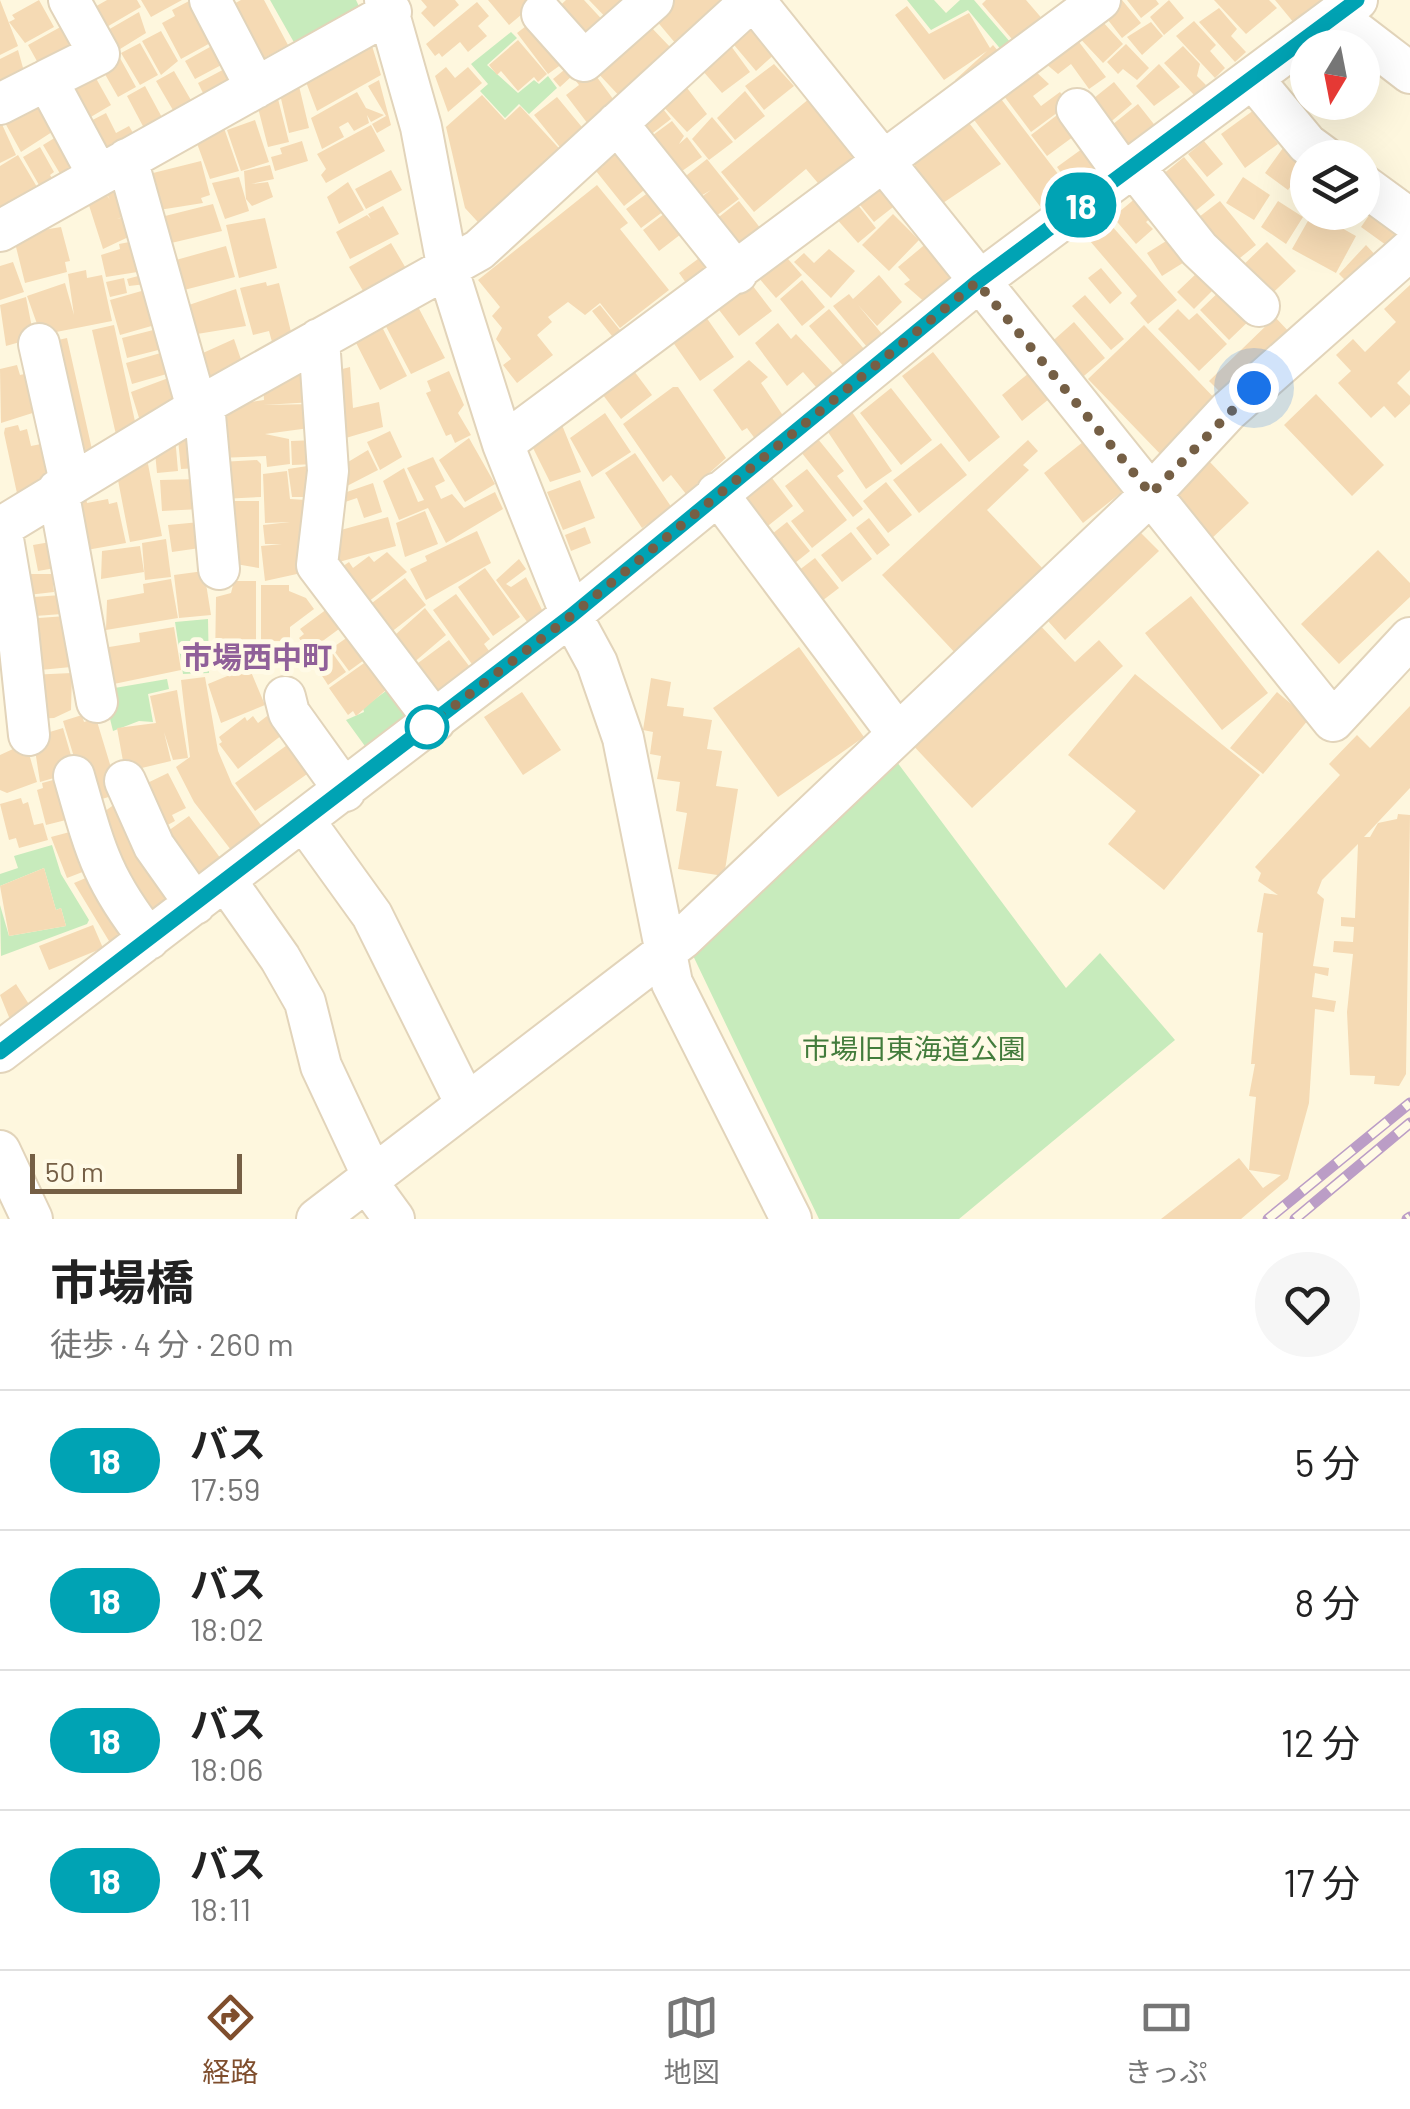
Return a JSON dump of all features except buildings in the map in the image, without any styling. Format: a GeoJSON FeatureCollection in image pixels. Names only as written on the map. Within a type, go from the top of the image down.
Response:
{"type":"FeatureCollection","features":[{"type":"Feature","properties":{"kind":"street"},"geometry":{"type":"LineString","coordinates":[[0,104],[99,54],[69,0]]}},
{"type":"Feature","properties":{"kind":"street"},"geometry":{"type":"LineString","coordinates":[[210,0],[256,88]]}},
{"type":"Feature","properties":{"kind":"street"},"geometry":{"type":"LineString","coordinates":[[542,14],[584,61],[653,0]]}},
{"type":"Feature","properties":{"kind":"street"},"geometry":{"type":"LineString","coordinates":[[28,735],[17,622],[1,528],[200,406],[479,250],[753,0],[1334,722],[1410,638]]}},
{"type":"Feature","properties":{"kind":"street"},"geometry":{"type":"LineString","coordinates":[[503,444],[1100,0]]}},
{"type":"Feature","properties":{"kind":"street"},"geometry":{"type":"LineString","coordinates":[[1348,4],[1350,27],[1410,73]]}},
{"type":"Feature","properties":{"kind":"street"},"geometry":{"type":"LineString","coordinates":[[0,1052],[571,616],[977,282],[1253,79],[1348,4]]}},
{"type":"Feature","properties":{"kind":"street"},"geometry":{"type":"LineString","coordinates":[[0,231],[256,88],[388,6],[421,127],[448,270],[503,444],[571,616],[586,635],[622,738],[672,983],[791,1219]]}},
{"type":"Feature","properties":{"kind":"street"},"geometry":{"type":"LineString","coordinates":[[1253,79],[1304,140]]}},
{"type":"Feature","properties":{"kind":"street"},"geometry":{"type":"LineString","coordinates":[[47,80],[113,167],[200,406],[219,569]]}},
{"type":"Feature","properties":{"kind":"street"},"geometry":{"type":"LineString","coordinates":[[1077,110],[1199,249],[1260,306]]}},
{"type":"Feature","properties":{"kind":"street"},"geometry":{"type":"LineString","coordinates":[[617,123],[737,273]]}},
{"type":"Feature","properties":{"kind":"street"},"geometry":{"type":"LineString","coordinates":[[1380,197],[1410,219]]}},
{"type":"Feature","properties":{"kind":"street"},"geometry":{"type":"LineString","coordinates":[[317,1219],[665,953],[1151,494],[1228,411],[1410,250]]}},
{"type":"Feature","properties":{"kind":"street"},"geometry":{"type":"LineString","coordinates":[[320,340],[328,471],[317,565],[435,720]]}},
{"type":"Feature","properties":{"kind":"street"},"geometry":{"type":"LineString","coordinates":[[39,344],[97,702]]}},
{"type":"Feature","properties":{"kind":"street"},"geometry":{"type":"LineString","coordinates":[[717,493],[897,733]]}},
{"type":"Feature","properties":{"kind":"street"},"geometry":{"type":"LineString","coordinates":[[284,698],[289,712],[345,791]]}},
{"type":"Feature","properties":{"kind":"street"},"geometry":{"type":"LineString","coordinates":[[74,776],[100,866],[112,892],[149,939]]}},
{"type":"Feature","properties":{"kind":"street"},"geometry":{"type":"LineString","coordinates":[[125,781],[154,846],[280,958],[305,1002],[321,1066],[370,1179],[394,1219]]}},
{"type":"Feature","properties":{"kind":"street"},"geometry":{"type":"LineString","coordinates":[[304,822],[372,914],[466,1104]]}},
{"type":"Feature","properties":{"kind":"street"},"geometry":{"type":"LineString","coordinates":[[0,1151],[32,1219]]}},
{"type":"Feature","properties":{"kind":"green space"},"geometry":{"type":"Polygon","coordinates":[[[270,0],[356,0],[364,17],[300,53],[270,0]]]}},
{"type":"Feature","properties":{"kind":"green space"},"geometry":{"type":"Polygon","coordinates":[[[907,0],[934,0],[946,13],[960,0],[974,0],[1017,50],[1008,58],[968,10],[931,30],[907,0]]]}},
{"type":"Feature","properties":{"kind":"green space"},"geometry":{"type":"Polygon","coordinates":[[[511,32],[517,38],[487,65],[518,93],[534,80],[539,84],[548,76],[557,88],[529,114],[519,104],[505,118],[480,91],[488,84],[471,64],[511,32]]]}},
{"type":"Feature","properties":{"kind":"green space"},"geometry":{"type":"Polygon","coordinates":[[[208,619],[209,673],[183,674],[175,622],[208,619]]]}},
{"type":"Feature","properties":{"kind":"green space"},"geometry":{"type":"Polygon","coordinates":[[[167,679],[169,689],[148,694],[153,722],[139,721],[113,731],[103,690],[167,679]]]}},
{"type":"Feature","properties":{"kind":"green space"},"geometry":{"type":"Polygon","coordinates":[[[394,685],[418,718],[370,753],[346,720],[364,712],[363,708],[394,685]]]}},
{"type":"Feature","properties":{"kind":"green space","name":"市場旧東海道公園"},"geometry":{"type":"Polygon","coordinates":[[[891,754],[1066,988],[1100,953],[1175,1040],[959,1219],[819,1219],[687,943],[891,754]]]}},
{"type":"Feature","properties":{"kind":"green space"},"geometry":{"type":"Polygon","coordinates":[[[52,845],[61,874],[89,920],[1,956],[0,905],[9,936],[66,926],[61,908],[56,910],[44,868],[0,886],[0,874],[18,868],[14,856],[52,845]]]}},
{"type":"Feature","properties":{"kind":"railway"},"geometry":{"type":"LineString","coordinates":[[1268,1219],[1410,1103]]}},
{"type":"Feature","properties":{"kind":"railway"},"geometry":{"type":"LineString","coordinates":[[1295,1219],[1410,1123]]}},
{"type":"Feature","properties":{"kind":"bus line","name":"18"},"geometry":{"type":"LineString","coordinates":[[0,1052],[571,616],[977,282],[1357,0]]}},
{"type":"Feature","properties":{"kind":"district","name":"市場西中町"},"geometry":{"type":"Point","coordinates":[257,658]}},
{"type":"Feature","properties":{"kind":"route"},"geometry":{"type":"LineString","coordinates":[[427,727],[571,616],[977,282],[1151,494],[1254,388]]}}]}
